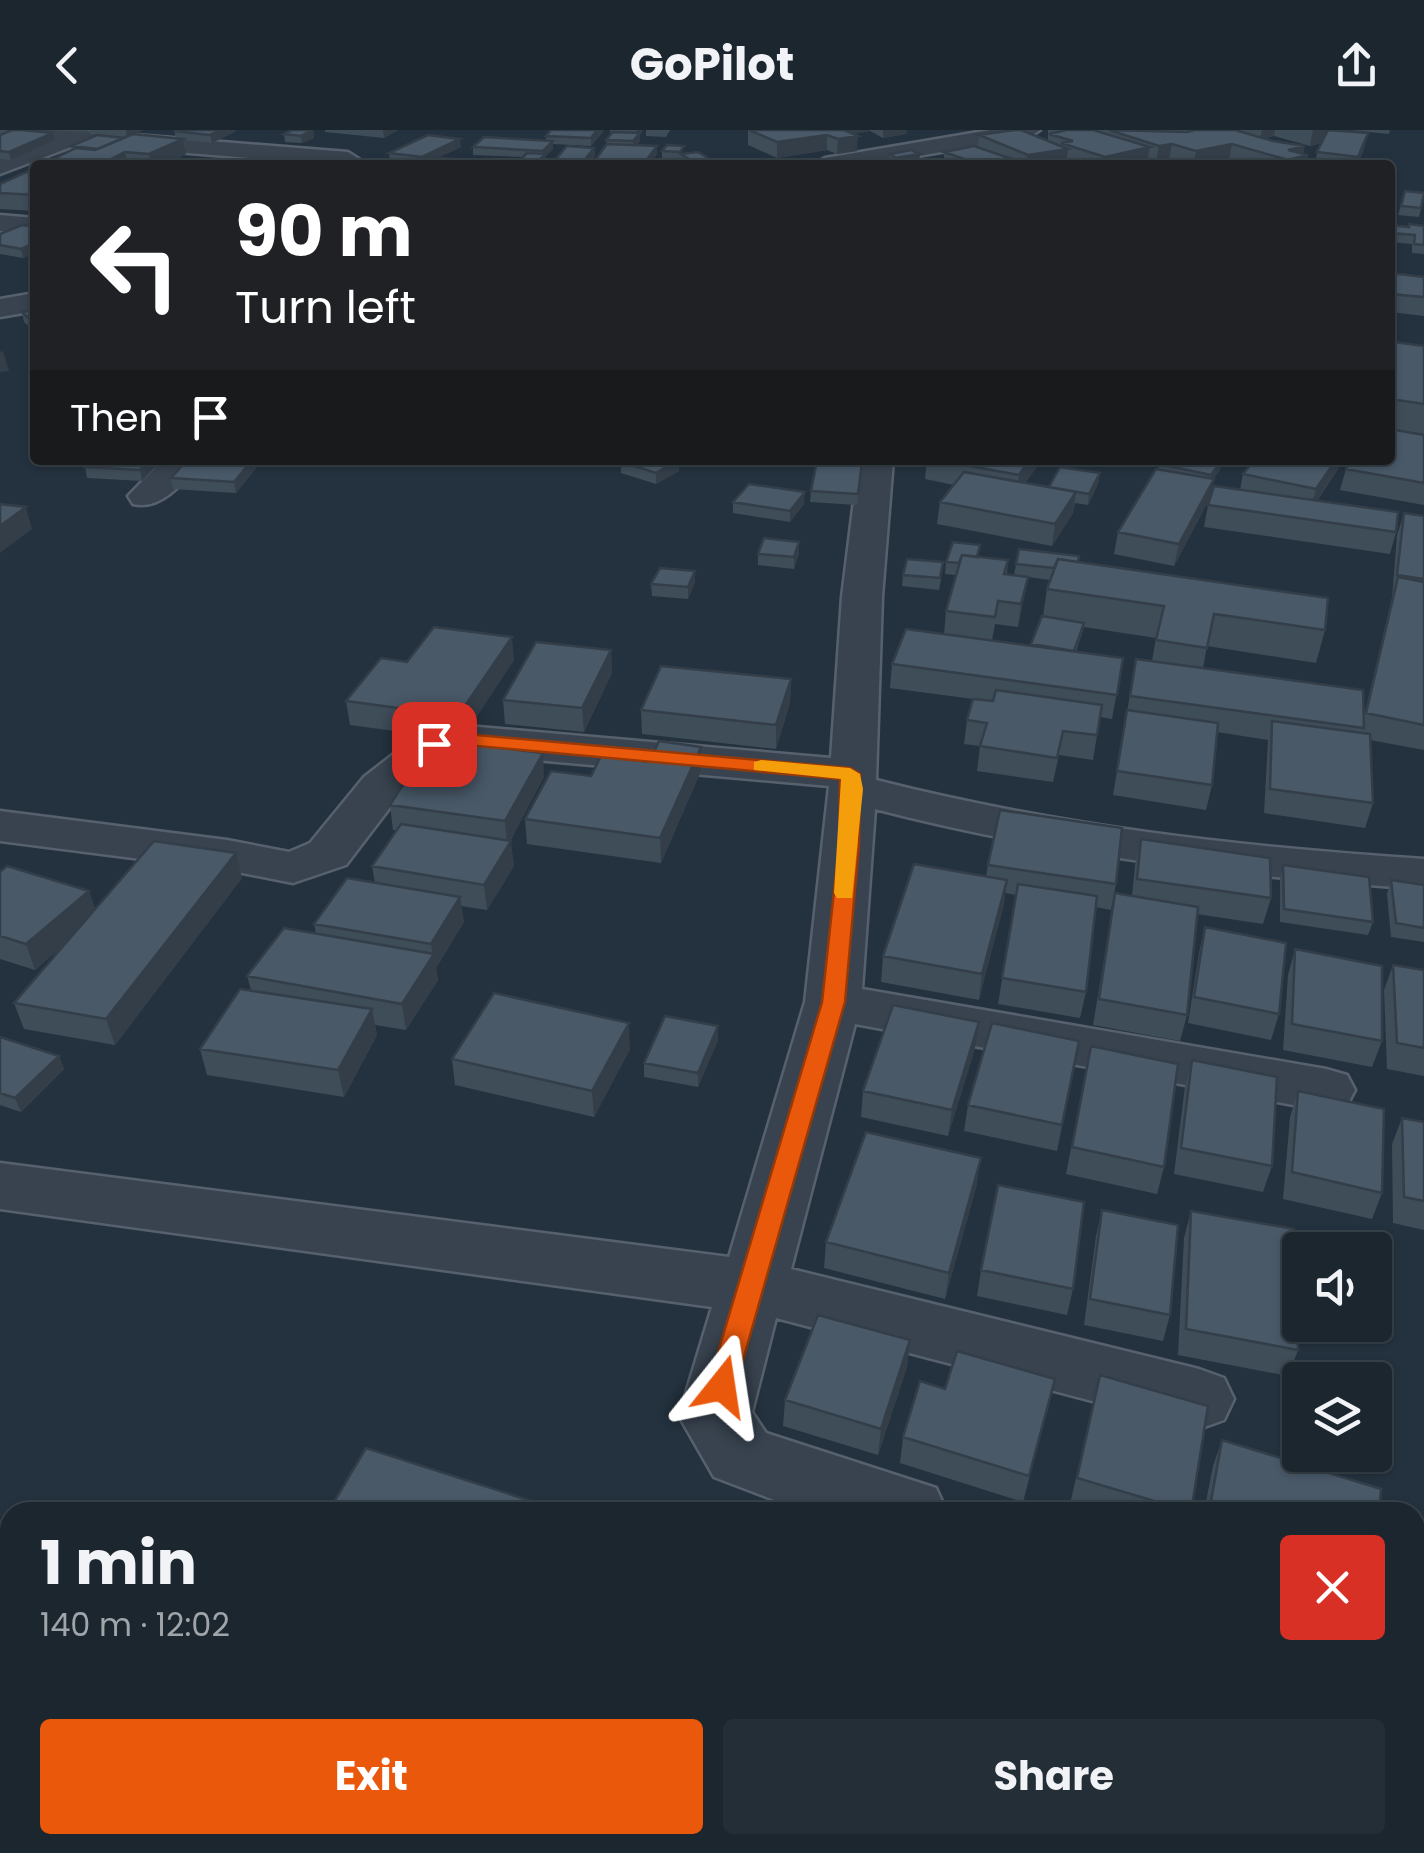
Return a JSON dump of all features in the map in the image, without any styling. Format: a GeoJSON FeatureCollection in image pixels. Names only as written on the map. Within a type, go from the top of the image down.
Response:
{"type":"FeatureCollection","features":[{"type":"Feature","properties":{"kind":"street"},"geometry":{"type":"LineString","coordinates":[[3,130],[348,159]]}},
{"type":"Feature","properties":{"kind":"street"},"geometry":{"type":"LineString","coordinates":[[863,160],[1030,130]]}},
{"type":"Feature","properties":{"kind":"street"},"geometry":{"type":"LineString","coordinates":[[833,136],[882,155]]}},
{"type":"Feature","properties":{"kind":"street"},"geometry":{"type":"LineString","coordinates":[[0,168],[77,137]]}},
{"type":"Feature","properties":{"kind":"street"},"geometry":{"type":"LineString","coordinates":[[0,223],[30,226]]}},
{"type":"Feature","properties":{"kind":"street"},"geometry":{"type":"LineString","coordinates":[[0,308],[30,303]]}},
{"type":"Feature","properties":{"kind":"street"},"geometry":{"type":"LineString","coordinates":[[146,496],[179,465]]}},
{"type":"Feature","properties":{"kind":"street"},"geometry":{"type":"LineString","coordinates":[[872,1502],[740,1455],[715,1416],[833,1002],[876,465]]}},
{"type":"Feature","properties":{"kind":"street"},"geometry":{"type":"LineString","coordinates":[[0,826],[228,855],[293,868],[328,854],[380,787],[434,744],[466,740],[852,782],[1001,825],[1134,848],[1280,865],[1424,874]]}},
{"type":"Feature","properties":{"kind":"street"},"geometry":{"type":"LineString","coordinates":[[833,1002],[1326,1090]]}},
{"type":"Feature","properties":{"kind":"street"},"geometry":{"type":"LineString","coordinates":[[0,1186],[753,1286],[1199,1400]]}},
{"type":"Feature","properties":{"kind":"building"},"geometry":{"type":"Polygon","coordinates":[[[12,130],[53,133],[9,152],[0,151],[0,135],[12,130]]]}},
{"type":"Feature","properties":{"kind":"building"},"geometry":{"type":"Polygon","coordinates":[[[221,130],[210,135],[174,131],[221,130]]]}},
{"type":"Feature","properties":{"kind":"building"},"geometry":{"type":"Polygon","coordinates":[[[312,130],[301,136],[284,134],[312,130]]]}},
{"type":"Feature","properties":{"kind":"building"},"geometry":{"type":"Polygon","coordinates":[[[551,130],[597,130],[591,138],[546,136],[551,130]]]}},
{"type":"Feature","properties":{"kind":"building"},"geometry":{"type":"Polygon","coordinates":[[[749,130],[844,130],[858,136],[838,139],[827,135],[777,142],[749,130]]]}},
{"type":"Feature","properties":{"kind":"building"},"geometry":{"type":"Polygon","coordinates":[[[1014,130],[1068,149],[1028,155],[979,135],[1014,130]]]}},
{"type":"Feature","properties":{"kind":"building"},"geometry":{"type":"Polygon","coordinates":[[[1093,130],[1150,147],[1105,157],[1061,143],[1073,141],[1049,134],[1093,130]]]}},
{"type":"Feature","properties":{"kind":"building"},"geometry":{"type":"Polygon","coordinates":[[[1109,130],[1235,130],[1305,146],[1288,150],[1308,155],[1288,160],[1232,144],[1196,151],[1172,144],[1159,146],[1109,130]]]}},
{"type":"Feature","properties":{"kind":"building"},"geometry":{"type":"Polygon","coordinates":[[[1328,130],[1368,133],[1358,157],[1317,152],[1328,130]]]}},
{"type":"Feature","properties":{"kind":"building"},"geometry":{"type":"Polygon","coordinates":[[[613,132],[640,133],[633,141],[606,140],[613,132]]]}},
{"type":"Feature","properties":{"kind":"building"},"geometry":{"type":"Polygon","coordinates":[[[133,134],[183,139],[149,154],[125,152],[109,160],[51,160],[76,148],[95,150],[133,134]]]}},
{"type":"Feature","properties":{"kind":"building"},"geometry":{"type":"Polygon","coordinates":[[[97,135],[124,138],[98,149],[71,146],[97,135]]]}},
{"type":"Feature","properties":{"kind":"building"},"geometry":{"type":"Polygon","coordinates":[[[428,135],[460,139],[422,157],[389,153],[428,135]]]}},
{"type":"Feature","properties":{"kind":"building"},"geometry":{"type":"Polygon","coordinates":[[[484,137],[553,141],[543,151],[473,147],[484,137]]]}},
{"type":"Feature","properties":{"kind":"building"},"geometry":{"type":"Polygon","coordinates":[[[607,144],[657,146],[646,160],[595,160],[607,144]]]}},
{"type":"Feature","properties":{"kind":"building"},"geometry":{"type":"Polygon","coordinates":[[[667,145],[684,146],[680,152],[662,151],[667,145]]]}},
{"type":"Feature","properties":{"kind":"building"},"geometry":{"type":"Polygon","coordinates":[[[567,146],[594,148],[585,160],[555,160],[567,146]]]}},
{"type":"Feature","properties":{"kind":"building"},"geometry":{"type":"Polygon","coordinates":[[[974,146],[1015,160],[967,160],[944,152],[974,146]]]}},
{"type":"Feature","properties":{"kind":"building"},"geometry":{"type":"Polygon","coordinates":[[[911,150],[920,154],[896,158],[890,154],[911,150]]]}},
{"type":"Feature","properties":{"kind":"building"},"geometry":{"type":"Polygon","coordinates":[[[698,152],[711,160],[691,160],[681,154],[698,152]]]}},
{"type":"Feature","properties":{"kind":"building"},"geometry":{"type":"Polygon","coordinates":[[[527,153],[546,154],[539,160],[520,160],[527,153]]]}},
{"type":"Feature","properties":{"kind":"building"},"geometry":{"type":"Polygon","coordinates":[[[30,170],[30,195],[0,193],[0,184],[30,170]]]}},
{"type":"Feature","properties":{"kind":"building"},"geometry":{"type":"Polygon","coordinates":[[[1405,191],[1424,193],[1421,208],[1401,206],[1405,191]]]}},
{"type":"Feature","properties":{"kind":"building"},"geometry":{"type":"Polygon","coordinates":[[[22,225],[30,226],[30,245],[21,249],[0,245],[0,234],[22,225]]]}},
{"type":"Feature","properties":{"kind":"building"},"geometry":{"type":"Polygon","coordinates":[[[1395,226],[1424,226],[1424,245],[1414,244],[1415,235],[1395,233],[1395,226]]]}},
{"type":"Feature","properties":{"kind":"building"},"geometry":{"type":"Polygon","coordinates":[[[1395,274],[1424,277],[1424,297],[1395,294],[1395,274]]]}},
{"type":"Feature","properties":{"kind":"building"},"geometry":{"type":"Polygon","coordinates":[[[1395,342],[1424,346],[1424,404],[1395,400],[1395,342]]]}},
{"type":"Feature","properties":{"kind":"building"},"geometry":{"type":"Polygon","coordinates":[[[1395,430],[1424,435],[1424,483],[1346,469],[1348,465],[1395,465],[1395,430]]]}},
{"type":"Feature","properties":{"kind":"building"},"geometry":{"type":"Polygon","coordinates":[[[87,465],[145,465],[140,470],[87,465]]]}},
{"type":"Feature","properties":{"kind":"building"},"geometry":{"type":"Polygon","coordinates":[[[183,465],[248,465],[234,482],[171,478],[183,465]]]}},
{"type":"Feature","properties":{"kind":"building"},"geometry":{"type":"Polygon","coordinates":[[[631,465],[670,465],[656,473],[631,465]]]}},
{"type":"Feature","properties":{"kind":"building"},"geometry":{"type":"Polygon","coordinates":[[[816,465],[862,465],[858,494],[811,491],[816,465]]]}},
{"type":"Feature","properties":{"kind":"building"},"geometry":{"type":"Polygon","coordinates":[[[964,465],[1026,465],[1019,475],[964,465]]]}},
{"type":"Feature","properties":{"kind":"building"},"geometry":{"type":"Polygon","coordinates":[[[1164,465],[1218,465],[1211,475],[1164,465]]]}},
{"type":"Feature","properties":{"kind":"building"},"geometry":{"type":"Polygon","coordinates":[[[1250,465],[1333,465],[1316,489],[1243,474],[1250,465]]]}},
{"type":"Feature","properties":{"kind":"building"},"geometry":{"type":"Polygon","coordinates":[[[1060,467],[1100,473],[1089,494],[1049,487],[1060,467]]]}},
{"type":"Feature","properties":{"kind":"building"},"geometry":{"type":"Polygon","coordinates":[[[1156,469],[1214,479],[1179,544],[1118,532],[1156,469]]]}},
{"type":"Feature","properties":{"kind":"building"},"geometry":{"type":"Polygon","coordinates":[[[964,472],[1076,492],[1055,524],[940,502],[964,472]]]}},
{"type":"Feature","properties":{"kind":"building"},"geometry":{"type":"Polygon","coordinates":[[[749,484],[805,492],[790,511],[733,502],[749,484]]]}},
{"type":"Feature","properties":{"kind":"building"},"geometry":{"type":"Polygon","coordinates":[[[1214,486],[1398,512],[1396,532],[1208,505],[1214,486]]]}},
{"type":"Feature","properties":{"kind":"building"},"geometry":{"type":"Polygon","coordinates":[[[0,504],[26,507],[0,526],[0,504]]]}},
{"type":"Feature","properties":{"kind":"building"},"geometry":{"type":"Polygon","coordinates":[[[1404,513],[1424,516],[1424,579],[1397,575],[1404,513]]]}},
{"type":"Feature","properties":{"kind":"building"},"geometry":{"type":"Polygon","coordinates":[[[764,538],[799,542],[794,557],[758,554],[764,538]]]}},
{"type":"Feature","properties":{"kind":"building"},"geometry":{"type":"Polygon","coordinates":[[[953,542],[980,545],[977,557],[962,555],[959,563],[946,562],[953,542]]]}},
{"type":"Feature","properties":{"kind":"building"},"geometry":{"type":"Polygon","coordinates":[[[1019,549],[1079,556],[1078,562],[1058,559],[1054,568],[1016,564],[1019,549]]]}},
{"type":"Feature","properties":{"kind":"building"},"geometry":{"type":"Polygon","coordinates":[[[962,555],[1008,560],[1004,574],[1028,577],[1021,604],[998,601],[995,617],[946,611],[962,555]]]}},
{"type":"Feature","properties":{"kind":"building"},"geometry":{"type":"Polygon","coordinates":[[[907,559],[943,562],[940,578],[903,575],[907,559]]]}},
{"type":"Feature","properties":{"kind":"building"},"geometry":{"type":"Polygon","coordinates":[[[1058,559],[1328,598],[1325,630],[1214,614],[1207,648],[1156,640],[1164,606],[1047,589],[1058,559]]]}},
{"type":"Feature","properties":{"kind":"building"},"geometry":{"type":"Polygon","coordinates":[[[660,568],[695,571],[688,587],[651,584],[660,568]]]}},
{"type":"Feature","properties":{"kind":"building"},"geometry":{"type":"Polygon","coordinates":[[[1398,577],[1424,582],[1424,725],[1366,713],[1398,577]]]}},
{"type":"Feature","properties":{"kind":"building"},"geometry":{"type":"Polygon","coordinates":[[[1042,616],[1084,623],[1074,651],[1031,644],[1042,616]]]}},
{"type":"Feature","properties":{"kind":"building"},"geometry":{"type":"Polygon","coordinates":[[[434,627],[512,637],[458,716],[346,701],[381,658],[407,662],[434,627]]]}},
{"type":"Feature","properties":{"kind":"building"},"geometry":{"type":"Polygon","coordinates":[[[906,629],[1123,658],[1117,695],[892,664],[906,629]]]}},
{"type":"Feature","properties":{"kind":"building"},"geometry":{"type":"Polygon","coordinates":[[[536,642],[611,650],[582,708],[503,700],[536,642]]]}},
{"type":"Feature","properties":{"kind":"building"},"geometry":{"type":"Polygon","coordinates":[[[1136,659],[1363,690],[1364,728],[1130,696],[1136,659]]]}},
{"type":"Feature","properties":{"kind":"building"},"geometry":{"type":"Polygon","coordinates":[[[661,666],[791,679],[776,725],[641,710],[661,666]]]}},
{"type":"Feature","properties":{"kind":"building"},"geometry":{"type":"Polygon","coordinates":[[[996,690],[1102,705],[1097,735],[1063,731],[1057,758],[980,746],[987,723],[967,720],[973,699],[993,701],[996,690]]]}},
{"type":"Feature","properties":{"kind":"building"},"geometry":{"type":"Polygon","coordinates":[[[1127,710],[1218,723],[1212,785],[1117,771],[1127,710]]]}},
{"type":"Feature","properties":{"kind":"building"},"geometry":{"type":"Polygon","coordinates":[[[1272,721],[1370,734],[1373,803],[1270,789],[1272,721]]]}},
{"type":"Feature","properties":{"kind":"building"},"geometry":{"type":"Polygon","coordinates":[[[659,741],[701,747],[660,838],[525,819],[551,771],[591,776],[601,756],[649,762],[659,741]]]}},
{"type":"Feature","properties":{"kind":"building"},"geometry":{"type":"Polygon","coordinates":[[[453,742],[543,753],[505,821],[390,805],[422,755],[453,742]]]}},
{"type":"Feature","properties":{"kind":"building"},"geometry":{"type":"Polygon","coordinates":[[[1000,810],[1122,828],[1116,884],[988,865],[1000,810]]]}},
{"type":"Feature","properties":{"kind":"building"},"geometry":{"type":"Polygon","coordinates":[[[401,824],[511,841],[484,885],[372,866],[401,824]]]}},
{"type":"Feature","properties":{"kind":"building"},"geometry":{"type":"Polygon","coordinates":[[[1141,839],[1270,858],[1271,898],[1137,879],[1141,839]]]}},
{"type":"Feature","properties":{"kind":"building"},"geometry":{"type":"Polygon","coordinates":[[[154,841],[236,853],[106,1019],[14,1003],[154,841]]]}},
{"type":"Feature","properties":{"kind":"building"},"geometry":{"type":"Polygon","coordinates":[[[914,864],[1007,880],[982,974],[883,956],[914,864]]]}},
{"type":"Feature","properties":{"kind":"building"},"geometry":{"type":"Polygon","coordinates":[[[1283,865],[1369,877],[1373,922],[1284,909],[1283,865]]]}},
{"type":"Feature","properties":{"kind":"building"},"geometry":{"type":"Polygon","coordinates":[[[7,866],[89,891],[26,944],[0,936],[0,872],[7,866]]]}},
{"type":"Feature","properties":{"kind":"building"},"geometry":{"type":"Polygon","coordinates":[[[347,878],[460,897],[431,944],[314,924],[347,878]]]}},
{"type":"Feature","properties":{"kind":"building"},"geometry":{"type":"Polygon","coordinates":[[[1391,880],[1424,885],[1424,928],[1396,923],[1391,880]]]}},
{"type":"Feature","properties":{"kind":"building"},"geometry":{"type":"Polygon","coordinates":[[[1018,884],[1097,896],[1086,992],[1002,978],[1018,884]]]}},
{"type":"Feature","properties":{"kind":"building"},"geometry":{"type":"Polygon","coordinates":[[[1115,893],[1198,907],[1187,1015],[1099,999],[1115,893]]]}},
{"type":"Feature","properties":{"kind":"building"},"geometry":{"type":"Polygon","coordinates":[[[1205,927],[1286,943],[1279,1014],[1194,997],[1205,927]]]}},
{"type":"Feature","properties":{"kind":"building"},"geometry":{"type":"Polygon","coordinates":[[[284,928],[434,954],[402,1004],[247,976],[284,928]]]}},
{"type":"Feature","properties":{"kind":"building"},"geometry":{"type":"Polygon","coordinates":[[[1295,949],[1382,966],[1382,1041],[1292,1024],[1295,949]]]}},
{"type":"Feature","properties":{"kind":"building"},"geometry":{"type":"Polygon","coordinates":[[[1393,965],[1424,970],[1424,1048],[1397,1043],[1393,965]]]}},
{"type":"Feature","properties":{"kind":"building"},"geometry":{"type":"Polygon","coordinates":[[[240,989],[372,1009],[338,1070],[200,1049],[240,989]]]}},
{"type":"Feature","properties":{"kind":"building"},"geometry":{"type":"Polygon","coordinates":[[[494,993],[629,1023],[592,1091],[452,1059],[494,993]]]}},
{"type":"Feature","properties":{"kind":"building"},"geometry":{"type":"Polygon","coordinates":[[[893,1005],[979,1022],[952,1110],[863,1091],[893,1005]]]}},
{"type":"Feature","properties":{"kind":"building"},"geometry":{"type":"Polygon","coordinates":[[[665,1016],[718,1026],[698,1073],[644,1063],[665,1016]]]}},
{"type":"Feature","properties":{"kind":"building"},"geometry":{"type":"Polygon","coordinates":[[[992,1023],[1079,1041],[1062,1125],[968,1105],[992,1023]]]}},
{"type":"Feature","properties":{"kind":"building"},"geometry":{"type":"Polygon","coordinates":[[[0,1037],[59,1056],[15,1098],[0,1093],[0,1037]]]}},
{"type":"Feature","properties":{"kind":"building"},"geometry":{"type":"Polygon","coordinates":[[[1091,1046],[1178,1064],[1164,1167],[1072,1147],[1091,1046]]]}},
{"type":"Feature","properties":{"kind":"building"},"geometry":{"type":"Polygon","coordinates":[[[1192,1060],[1277,1077],[1272,1166],[1181,1148],[1192,1060]]]}},
{"type":"Feature","properties":{"kind":"building"},"geometry":{"type":"Polygon","coordinates":[[[1298,1091],[1384,1109],[1382,1193],[1292,1172],[1298,1091]]]}},
{"type":"Feature","properties":{"kind":"building"},"geometry":{"type":"Polygon","coordinates":[[[1402,1118],[1424,1122],[1424,1201],[1404,1197],[1402,1118]]]}},
{"type":"Feature","properties":{"kind":"building"},"geometry":{"type":"Polygon","coordinates":[[[866,1132],[981,1158],[949,1273],[826,1242],[866,1132]]]}},
{"type":"Feature","properties":{"kind":"building"},"geometry":{"type":"Polygon","coordinates":[[[998,1185],[1084,1202],[1073,1289],[981,1270],[998,1185]]]}},
{"type":"Feature","properties":{"kind":"building"},"geometry":{"type":"Polygon","coordinates":[[[1102,1210],[1178,1225],[1170,1315],[1090,1299],[1102,1210]]]}},
{"type":"Feature","properties":{"kind":"building"},"geometry":{"type":"Polygon","coordinates":[[[1191,1211],[1294,1229],[1282,1232],[1282,1342],[1298,1342],[1298,1350],[1186,1329],[1191,1211]]]}},
{"type":"Feature","properties":{"kind":"building"},"geometry":{"type":"Polygon","coordinates":[[[818,1315],[910,1340],[881,1429],[785,1400],[818,1315]]]}},
{"type":"Feature","properties":{"kind":"building"},"geometry":{"type":"Polygon","coordinates":[[[957,1351],[1055,1379],[1029,1476],[903,1437],[920,1381],[945,1389],[957,1351]]]}},
{"type":"Feature","properties":{"kind":"building"},"geometry":{"type":"Polygon","coordinates":[[[1100,1375],[1208,1406],[1193,1502],[1157,1502],[1077,1478],[1100,1375]]]}},
{"type":"Feature","properties":{"kind":"building"},"geometry":{"type":"Polygon","coordinates":[[[1222,1440],[1282,1458],[1282,1472],[1326,1472],[1381,1489],[1380,1502],[1211,1502],[1222,1440]]]}},
{"type":"Feature","properties":{"kind":"building"},"geometry":{"type":"Polygon","coordinates":[[[366,1448],[534,1502],[334,1502],[366,1448]]]}},
{"type":"Feature","properties":{"kind":"slow traffic"},"geometry":{"type":"LineString","coordinates":[[761,766],[850,774],[853,789],[844,893]]}},
{"type":"Feature","properties":{"kind":"route"},"geometry":{"type":"LineString","coordinates":[[434,744],[466,740],[850,774],[853,789],[849,845],[833,1002],[722,1386]]}}]}
